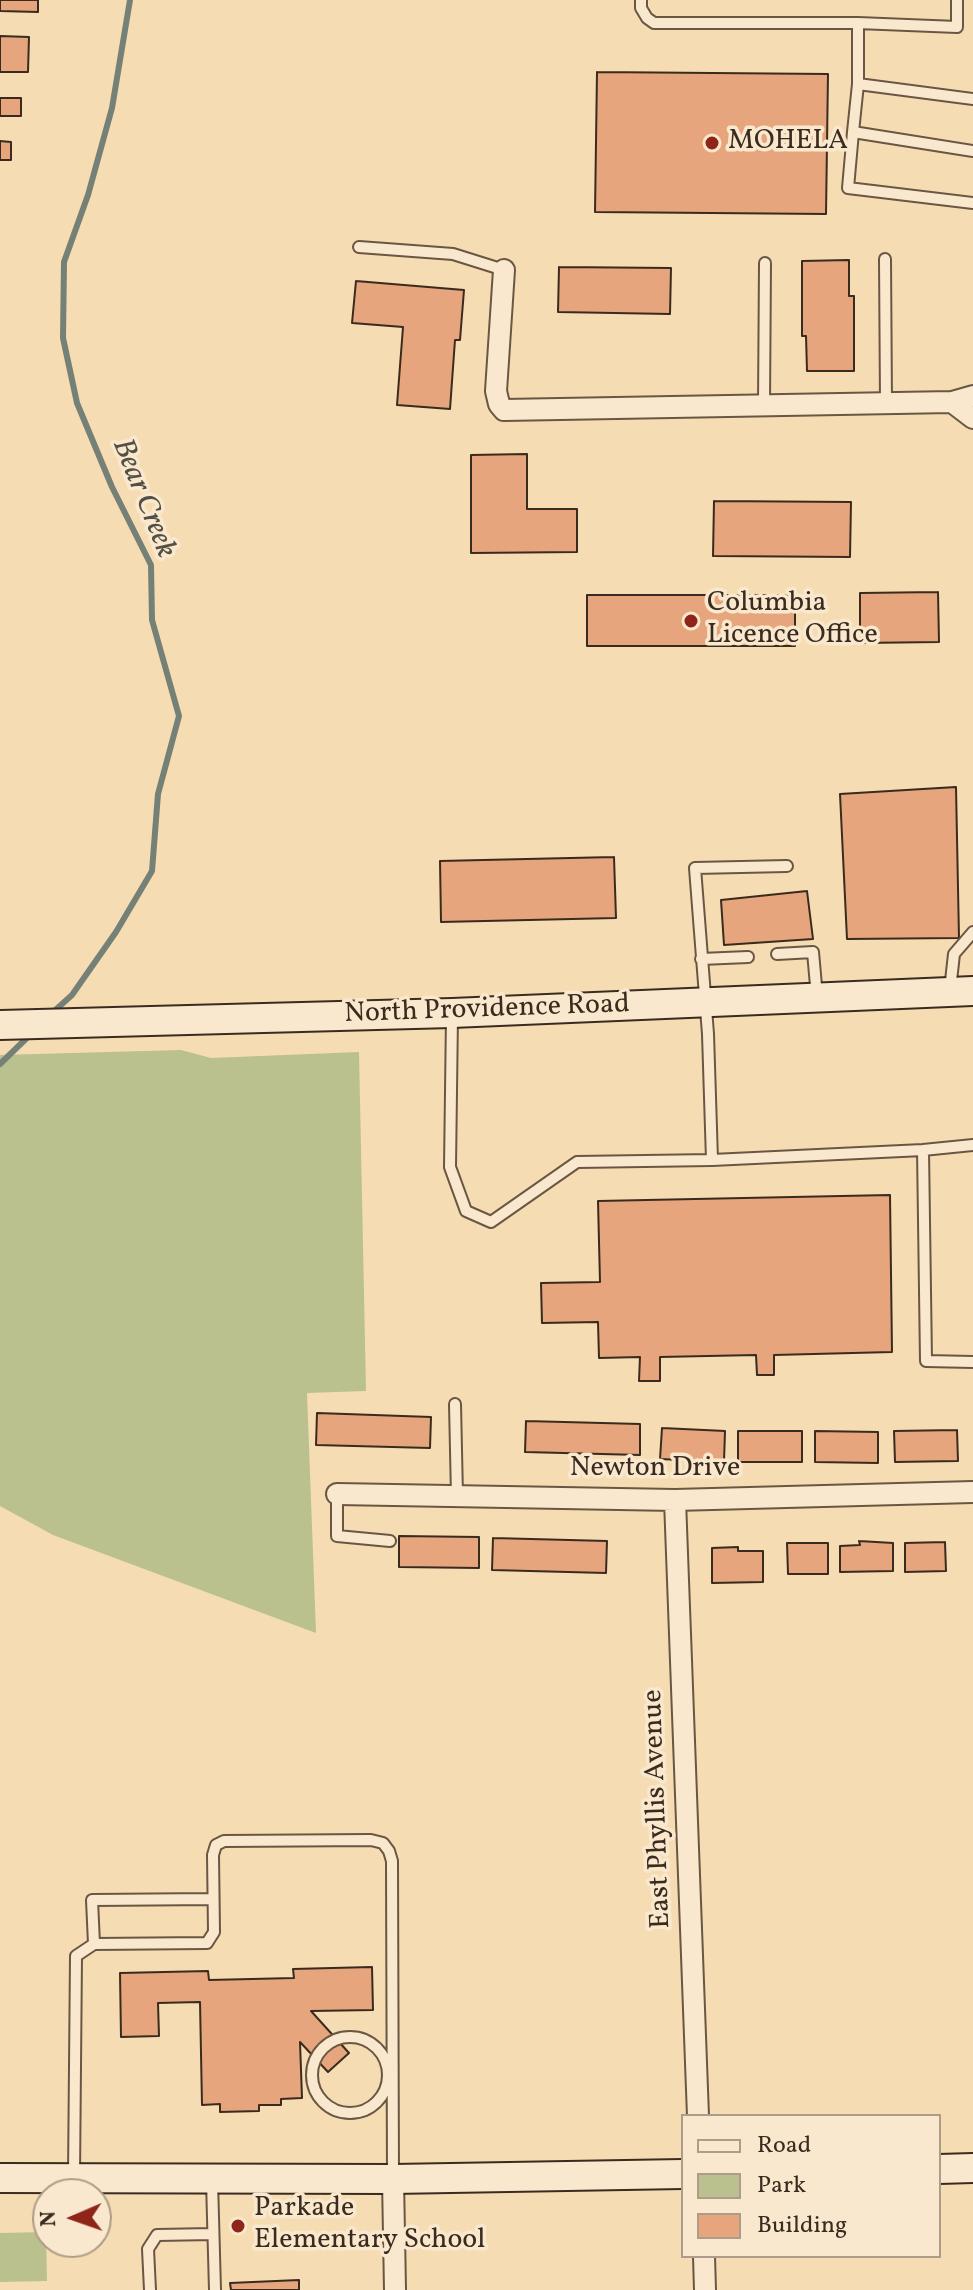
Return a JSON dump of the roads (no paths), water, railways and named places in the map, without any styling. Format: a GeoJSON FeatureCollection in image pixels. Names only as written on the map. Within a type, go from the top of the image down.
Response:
{"type":"FeatureCollection","features":[{"type":"Feature","properties":{"kind":"street"},"geometry":{"type":"LineString","coordinates":[[504,270],[496,391],[504,410],[952,402],[973,396]]}},
{"type":"Feature","properties":{"kind":"street"},"geometry":{"type":"LineString","coordinates":[[952,402],[973,418]]}},
{"type":"Feature","properties":{"kind":"street","name":"North Providence Road"},"geometry":{"type":"LineString","coordinates":[[0,1025],[452,1013],[961,991]]}},
{"type":"Feature","properties":{"kind":"street","name":"Newton Drive"},"geometry":{"type":"LineString","coordinates":[[337,1494],[675,1500],[973,1492]]}},
{"type":"Feature","properties":{"kind":"street","name":"East Phyllis Avenue"},"geometry":{"type":"LineString","coordinates":[[675,1500],[698,2114]]}},
{"type":"Feature","properties":{"kind":"street"},"geometry":{"type":"LineString","coordinates":[[941,2169],[973,2168]]}},
{"type":"Feature","properties":{"kind":"street"},"geometry":{"type":"LineString","coordinates":[[112,2178],[393,2179],[681,2174]]}},
{"type":"Feature","properties":{"kind":"street"},"geometry":{"type":"LineString","coordinates":[[0,2178],[32,2178]]}},
{"type":"Feature","properties":{"kind":"street"},"geometry":{"type":"LineString","coordinates":[[393,2179],[395,2290]]}},
{"type":"Feature","properties":{"kind":"street"},"geometry":{"type":"LineString","coordinates":[[704,2258],[705,2290]]}},
{"type":"Feature","properties":{"kind":"lane"},"geometry":{"type":"LineString","coordinates":[[641,0],[641,8],[654,23],[858,23],[957,27],[957,0]]}},
{"type":"Feature","properties":{"kind":"lane"},"geometry":{"type":"LineString","coordinates":[[858,23],[858,84],[848,188],[973,203]]}},
{"type":"Feature","properties":{"kind":"lane"},"geometry":{"type":"LineString","coordinates":[[858,84],[973,99]]}},
{"type":"Feature","properties":{"kind":"lane"},"geometry":{"type":"LineString","coordinates":[[853,132],[973,151]]}},
{"type":"Feature","properties":{"kind":"lane"},"geometry":{"type":"LineString","coordinates":[[359,247],[453,254],[504,270]]}},
{"type":"Feature","properties":{"kind":"lane"},"geometry":{"type":"LineString","coordinates":[[885,259],[886,403]]}},
{"type":"Feature","properties":{"kind":"lane"},"geometry":{"type":"LineString","coordinates":[[764,404],[765,263]]}},
{"type":"Feature","properties":{"kind":"lane"},"geometry":{"type":"LineString","coordinates":[[712,1160],[706,1004],[695,868],[787,866]]}},
{"type":"Feature","properties":{"kind":"lane"},"geometry":{"type":"LineString","coordinates":[[961,991],[954,954],[973,932]]}},
{"type":"Feature","properties":{"kind":"lane"},"geometry":{"type":"LineString","coordinates":[[777,954],[813,952],[817,999]]}},
{"type":"Feature","properties":{"kind":"lane"},"geometry":{"type":"LineString","coordinates":[[701,959],[748,957]]}},
{"type":"Feature","properties":{"kind":"lane"},"geometry":{"type":"LineString","coordinates":[[452,1013],[450,1167],[466,1211],[491,1222],[538,1186],[577,1162],[712,1160],[973,1145]]}},
{"type":"Feature","properties":{"kind":"lane"},"geometry":{"type":"LineString","coordinates":[[923,1150],[926,1361],[973,1362]]}},
{"type":"Feature","properties":{"kind":"lane"},"geometry":{"type":"LineString","coordinates":[[455,1404],[457,1496]]}},
{"type":"Feature","properties":{"kind":"lane"},"geometry":{"type":"LineString","coordinates":[[337,1494],[337,1536],[390,1541]]}},
{"type":"Feature","properties":{"kind":"lane"},"geometry":{"type":"LineString","coordinates":[[74,2178],[76,1956],[94,1944],[207,1943],[214,1932],[213,1855],[216,1845],[224,1841],[371,1840],[383,1843],[392,1861],[390,2077],[393,2179]]}},
{"type":"Feature","properties":{"kind":"lane"},"geometry":{"type":"LineString","coordinates":[[94,1944],[92,1900],[213,1899]]}},
{"type":"Feature","properties":{"kind":"lane"},"geometry":{"type":"LineString","coordinates":[[351,2037],[362,2039],[381,2054],[390,2077],[386,2089],[370,2108],[358,2113],[345,2113],[332,2109],[322,2101],[312,2077],[320,2053],[339,2039],[351,2037]]}},
{"type":"Feature","properties":{"kind":"lane"},"geometry":{"type":"LineString","coordinates":[[212,2179],[215,2290]]}},
{"type":"Feature","properties":{"kind":"lane"},"geometry":{"type":"LineString","coordinates":[[150,2290],[148,2249],[157,2235],[213,2234]]}},
{"type":"Feature","properties":{"kind":"waterway","name":"Bear Creek"},"geometry":{"type":"LineString","coordinates":[[51,1014],[72,995],[116,932],[152,871],[158,794],[179,716],[152,620],[151,565],[112,487],[77,403],[63,338],[64,262],[88,195],[112,108],[130,0]]}},
{"type":"Feature","properties":{"kind":"waterway","name":"Bear Creek"},"geometry":{"type":"LineString","coordinates":[[0,1064],[32,1033]]}},
{"type":"Feature","properties":{"kind":"place","name":"MOHELA"},"geometry":{"type":"Point","coordinates":[712,143]}},
{"type":"Feature","properties":{"kind":"place","name":"Columbia Licence Office"},"geometry":{"type":"Point","coordinates":[691,621]}},
{"type":"Feature","properties":{"kind":"place","name":"Parkade Elementary School"},"geometry":{"type":"Point","coordinates":[238,2226]}}]}
